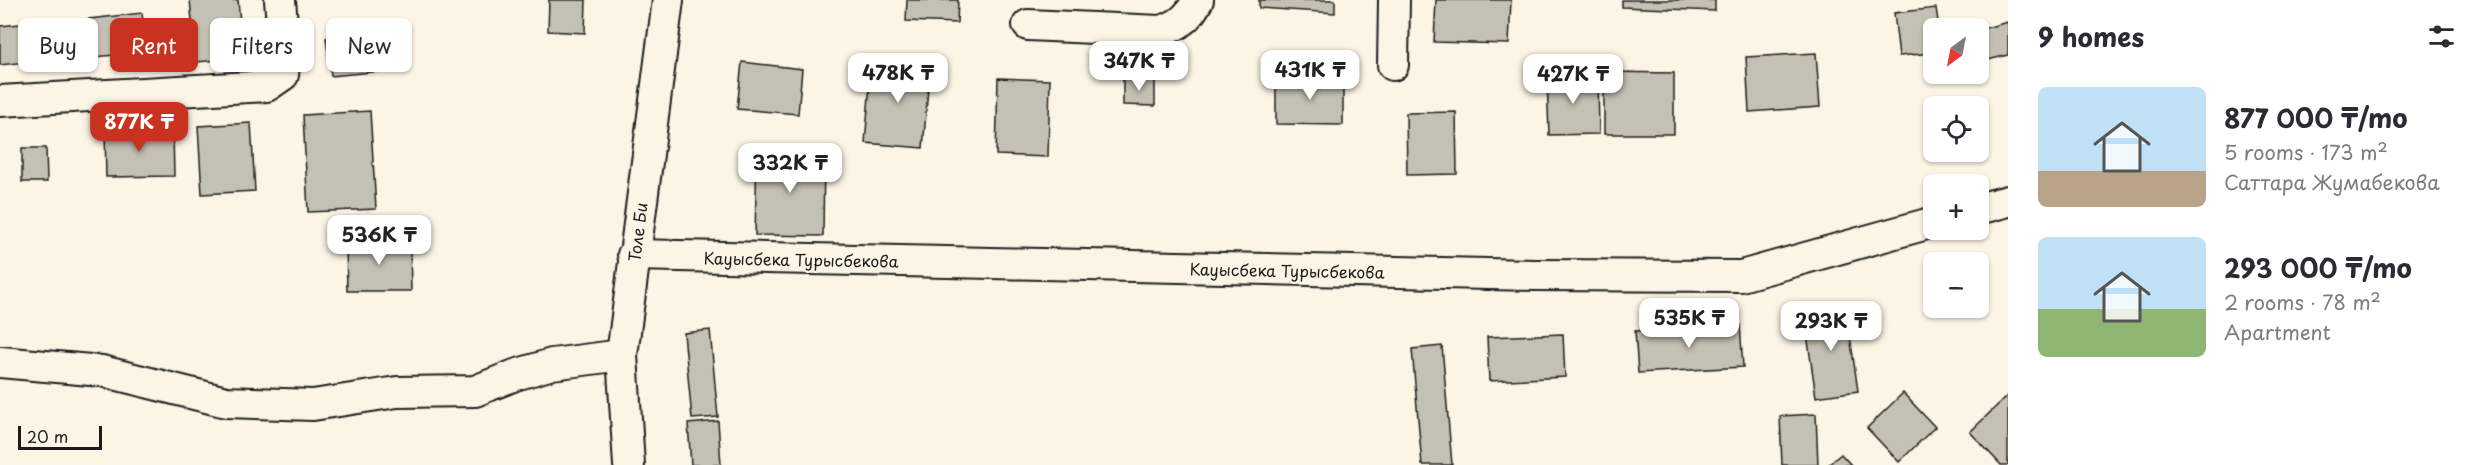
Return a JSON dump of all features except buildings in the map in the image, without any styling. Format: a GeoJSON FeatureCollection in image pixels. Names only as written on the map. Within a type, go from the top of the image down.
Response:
{"type":"FeatureCollection","features":[{"type":"Feature","properties":{"kind":"street"},"geometry":{"type":"LineString","coordinates":[[0,100],[267,87],[283,75],[285,58],[280,0]]}},
{"type":"Feature","properties":{"kind":"street","name":"Толе Би"},"geometry":{"type":"LineString","coordinates":[[629,465],[622,355],[633,255],[668,0]]}},
{"type":"Feature","properties":{"kind":"street"},"geometry":{"type":"LineString","coordinates":[[1028,25],[1160,31],[1176,27],[1192,12],[1198,0]]}},
{"type":"Feature","properties":{"kind":"street"},"geometry":{"type":"LineString","coordinates":[[1393,65],[1394,0]]}},
{"type":"Feature","properties":{"kind":"street"},"geometry":{"type":"LineString","coordinates":[[1989,206],[2008,201]]}},
{"type":"Feature","properties":{"kind":"street","name":"Кауысбека Турысбекова"},"geometry":{"type":"LineString","coordinates":[[633,255],[1535,276],[1742,276],[1923,225]]}},
{"type":"Feature","properties":{"kind":"street"},"geometry":{"type":"LineString","coordinates":[[0,362],[102,371],[226,402],[313,405],[397,392],[475,391],[515,375],[552,364],[622,355]]}}]}
